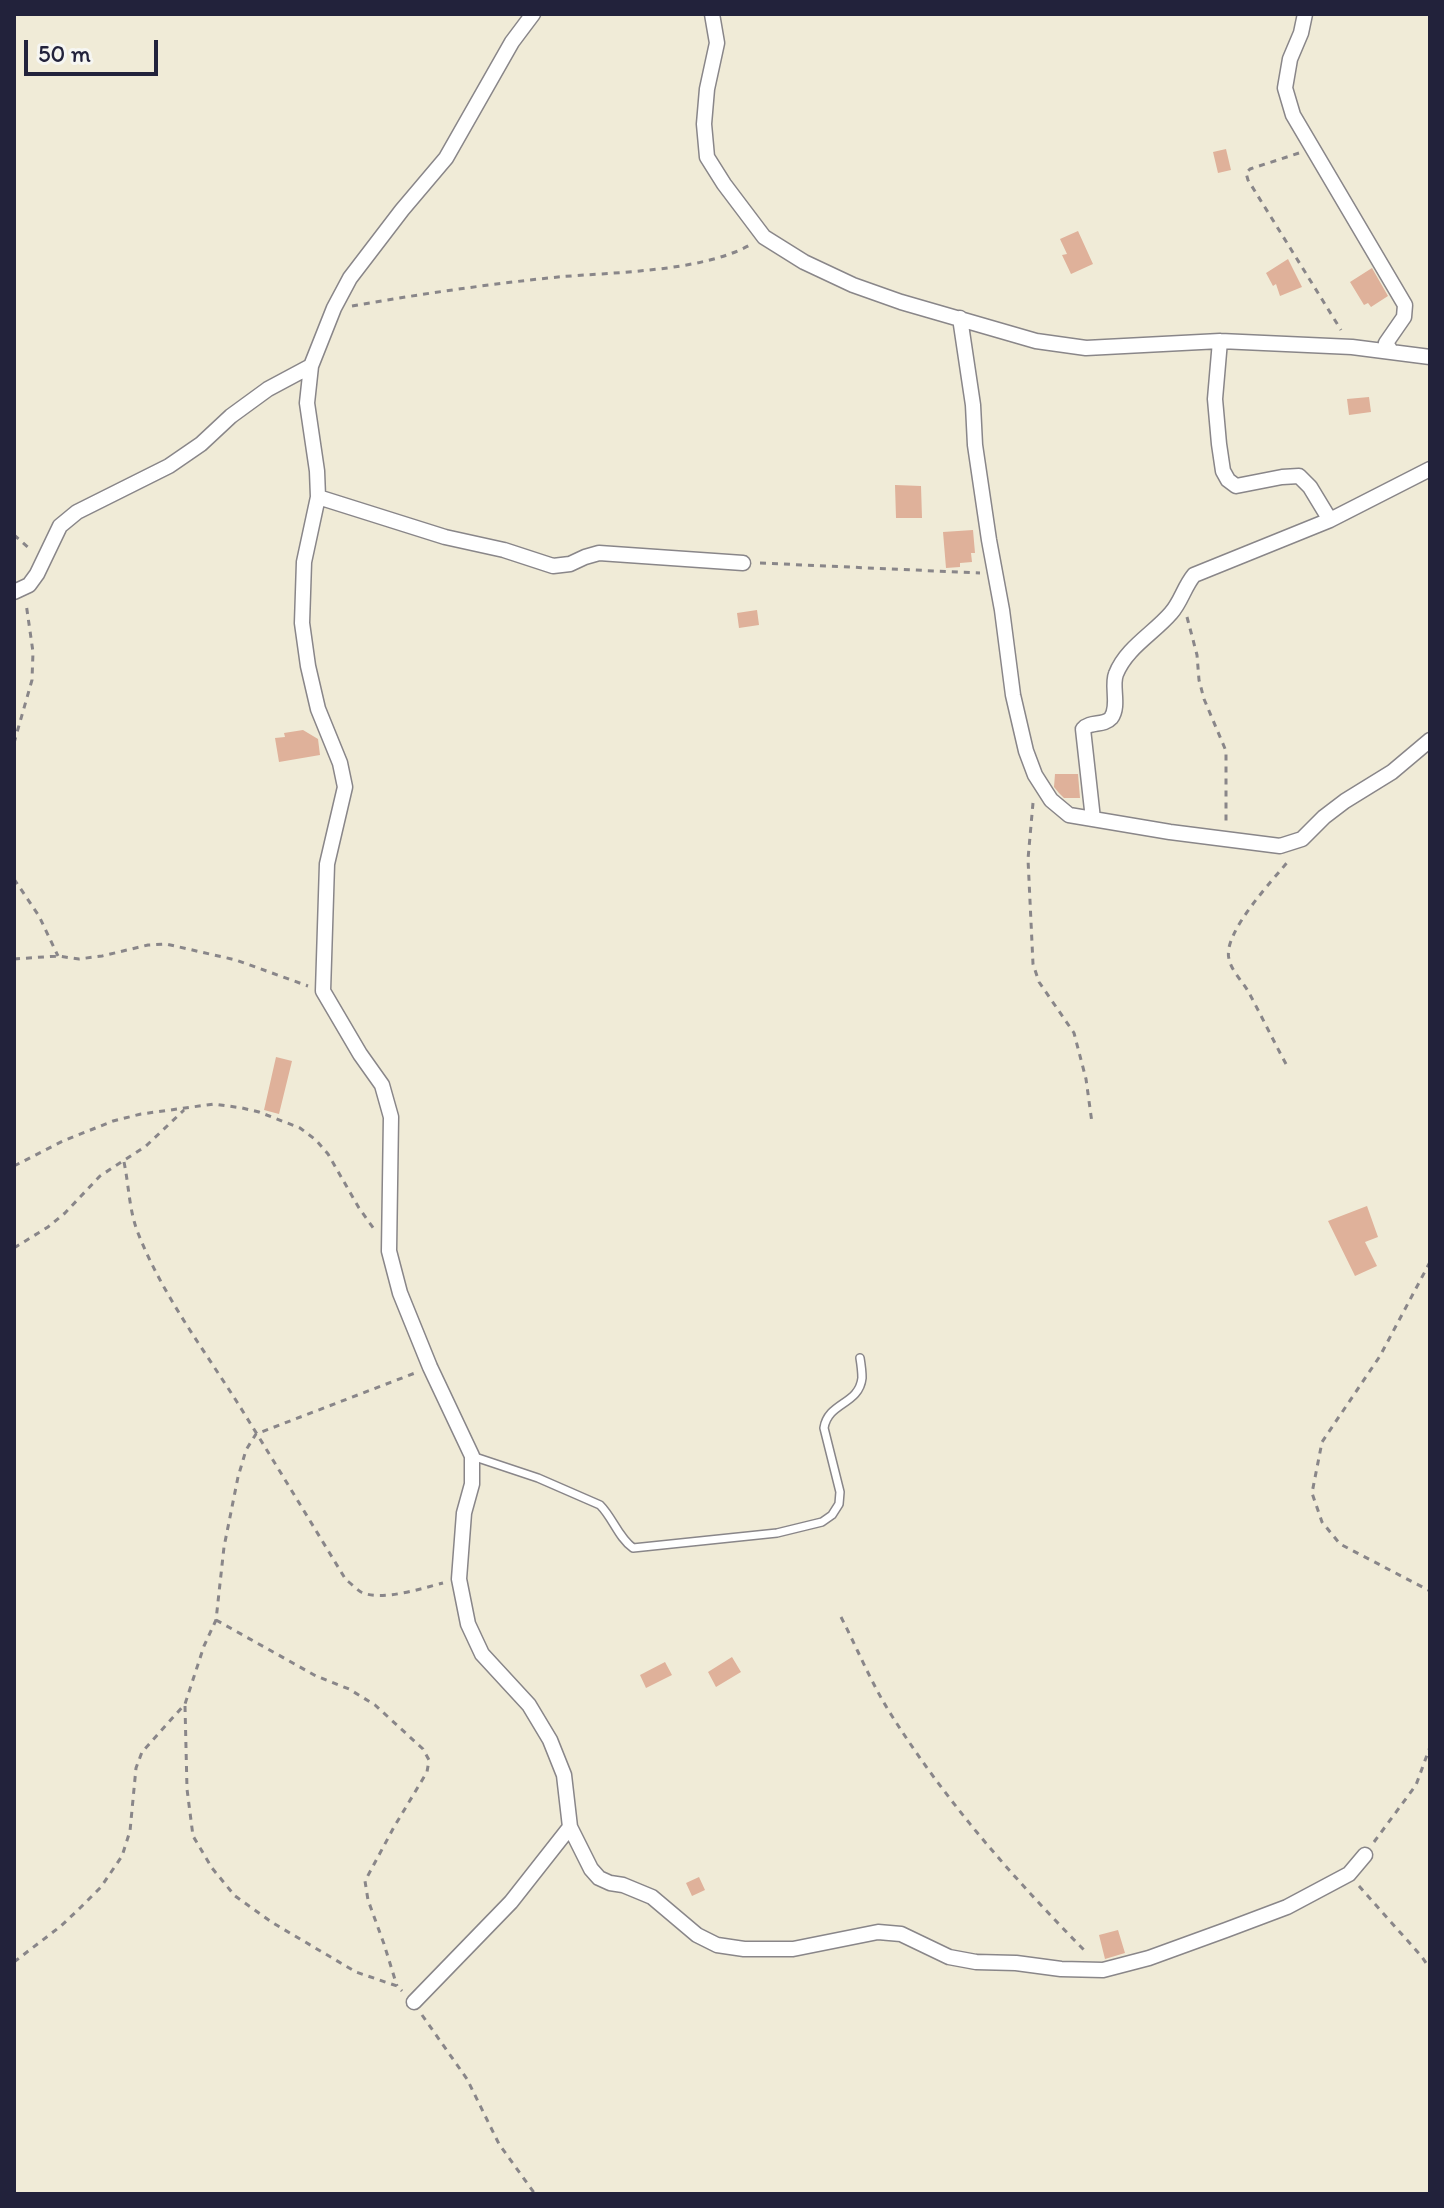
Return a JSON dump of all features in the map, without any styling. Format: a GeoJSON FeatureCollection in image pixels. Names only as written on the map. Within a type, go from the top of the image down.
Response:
{"type":"FeatureCollection","features":[{"type":"Feature","properties":{"kind":"street"},"geometry":{"type":"LineString","coordinates":[[533,14],[512,42],[446,158],[350,278],[334,308],[311,366],[307,403],[318,497],[304,562],[302,623],[318,709],[340,763],[345,787],[327,864],[323,991],[382,1085],[391,1117],[389,1251],[400,1293],[430,1367],[472,1456],[472,1484],[464,1513],[459,1579],[468,1624],[482,1654],[529,1705],[550,1740],[564,1775],[570,1827],[591,1869],[599,1878],[652,1897],[697,1935],[717,1945],[744,1949],[793,1949],[878,1932],[901,1934],[949,1957],[976,1962],[1103,1970],[1149,1958],[1287,1907],[1349,1874],[1365,1855]]}},
{"type":"Feature","properties":{"kind":"street"},"geometry":{"type":"LineString","coordinates":[[712,14],[717,43],[707,89],[704,124],[707,157],[764,237],[804,262],[853,285],[901,302],[1036,341],[1086,348],[1220,341],[1352,347],[1430,357]]}},
{"type":"Feature","properties":{"kind":"street"},"geometry":{"type":"LineString","coordinates":[[1305,14],[1290,59],[1285,88],[1293,115],[1405,305],[1404,317],[1386,343],[1391,351]]}},
{"type":"Feature","properties":{"kind":"street"},"geometry":{"type":"LineString","coordinates":[[960,318],[973,405],[975,445],[1013,695],[1026,751],[1035,775],[1051,800],[1069,815],[1280,846],[1302,839],[1324,817],[1392,772],[1430,740]]}},
{"type":"Feature","properties":{"kind":"street"},"geometry":{"type":"LineString","coordinates":[[1220,341],[1215,399],[1223,471],[1228,480],[1236,486],[1299,476],[1310,487],[1330,520]]}},
{"type":"Feature","properties":{"kind":"street"},"geometry":{"type":"LineString","coordinates":[[14,592],[29,585],[60,526],[77,512],[169,466],[268,389],[311,366]]}},
{"type":"Feature","properties":{"kind":"street"},"geometry":{"type":"LineString","coordinates":[[1093,819],[1083,729],[1087,724],[1105,722],[1111,718],[1115,675],[1127,656],[1174,610],[1194,575],[1330,520],[1430,469]]}},
{"type":"Feature","properties":{"kind":"street"},"geometry":{"type":"LineString","coordinates":[[318,497],[445,537],[504,550],[553,566],[570,564],[599,553],[743,563]]}},
{"type":"Feature","properties":{"kind":"street"},"geometry":{"type":"LineString","coordinates":[[414,2002],[511,1902],[570,1827]]}},
{"type":"Feature","properties":{"kind":"lane"},"geometry":{"type":"LineString","coordinates":[[472,1456],[538,1478],[600,1505],[626,1543],[633,1548],[777,1533],[822,1522],[832,1515],[839,1504],[840,1492],[824,1428],[826,1419],[831,1411],[851,1399],[858,1390],[862,1379],[860,1358]]}},
{"type":"Feature","properties":{"kind":"path"},"geometry":{"type":"LineString","coordinates":[[1313,148],[1246,173],[1352,347]]}},
{"type":"Feature","properties":{"kind":"path"},"geometry":{"type":"LineString","coordinates":[[334,308],[465,287],[685,264],[737,252],[764,237]]}},
{"type":"Feature","properties":{"kind":"path"},"geometry":{"type":"LineString","coordinates":[[14,535],[43,559]]}},
{"type":"Feature","properties":{"kind":"path"},"geometry":{"type":"LineString","coordinates":[[743,563],[996,574]]}},
{"type":"Feature","properties":{"kind":"path"},"geometry":{"type":"LineString","coordinates":[[14,743],[32,680],[33,652],[25,605],[29,585]]}},
{"type":"Feature","properties":{"kind":"path"},"geometry":{"type":"LineString","coordinates":[[1181,598],[1194,643],[1204,699],[1226,751],[1226,839]]}},
{"type":"Feature","properties":{"kind":"path"},"geometry":{"type":"LineString","coordinates":[[1033,803],[1028,859],[1033,964],[1039,982],[1074,1033],[1086,1079],[1092,1123]]}},
{"type":"Feature","properties":{"kind":"path"},"geometry":{"type":"LineString","coordinates":[[1286,1064],[1229,960],[1228,951],[1232,936],[1245,915],[1302,839]]}},
{"type":"Feature","properties":{"kind":"path"},"geometry":{"type":"LineString","coordinates":[[14,879],[39,916],[58,956]]}},
{"type":"Feature","properties":{"kind":"path"},"geometry":{"type":"LineString","coordinates":[[14,959],[58,956],[79,959],[166,944],[236,960],[323,991]]}},
{"type":"Feature","properties":{"kind":"path"},"geometry":{"type":"LineString","coordinates":[[14,1166],[63,1141],[113,1121],[214,1104],[242,1108],[300,1128],[316,1140],[389,1251]]}},
{"type":"Feature","properties":{"kind":"path"},"geometry":{"type":"LineString","coordinates":[[14,1248],[48,1227],[100,1176],[146,1146],[186,1109]]}},
{"type":"Feature","properties":{"kind":"path"},"geometry":{"type":"LineString","coordinates":[[124,1162],[129,1203],[137,1232],[154,1268],[346,1580],[363,1593],[378,1595],[411,1591],[459,1579]]}},
{"type":"Feature","properties":{"kind":"path"},"geometry":{"type":"LineString","coordinates":[[1430,1262],[1380,1356],[1322,1442],[1312,1493],[1322,1522],[1340,1544],[1430,1591]]}},
{"type":"Feature","properties":{"kind":"path"},"geometry":{"type":"LineString","coordinates":[[430,1367],[256,1434],[246,1450],[224,1547],[216,1620],[185,1704],[187,1789],[193,1836],[212,1868],[235,1896],[273,1923],[356,1972],[397,1986],[414,2002],[467,2079],[499,2144],[535,2194]]}},
{"type":"Feature","properties":{"kind":"path"},"geometry":{"type":"LineString","coordinates":[[841,1617],[891,1714],[957,1807],[1026,1891],[1103,1970]]}},
{"type":"Feature","properties":{"kind":"path"},"geometry":{"type":"LineString","coordinates":[[216,1620],[375,1705],[423,1749],[429,1760],[427,1772],[365,1881],[368,1900],[397,1986]]}},
{"type":"Feature","properties":{"kind":"path"},"geometry":{"type":"LineString","coordinates":[[14,1962],[61,1926],[113,1872],[130,1831],[136,1768],[142,1752],[185,1704]]}},
{"type":"Feature","properties":{"kind":"path"},"geometry":{"type":"LineString","coordinates":[[1365,1855],[1416,1785],[1430,1747]]}},
{"type":"Feature","properties":{"kind":"path"},"geometry":{"type":"LineString","coordinates":[[1349,1874],[1430,1969]]}},
{"type":"Feature","properties":{"kind":"building"},"geometry":{"type":"Polygon","coordinates":[[[1226,149],[1231,170],[1218,173],[1213,152],[1226,149]]]}},
{"type":"Feature","properties":{"kind":"building"},"geometry":{"type":"Polygon","coordinates":[[[1078,231],[1093,264],[1071,274],[1062,255],[1067,254],[1060,239],[1078,231]]]}},
{"type":"Feature","properties":{"kind":"building"},"geometry":{"type":"Polygon","coordinates":[[[1288,259],[1302,287],[1280,296],[1276,284],[1273,286],[1266,273],[1288,259]]]}},
{"type":"Feature","properties":{"kind":"building"},"geometry":{"type":"Polygon","coordinates":[[[1372,268],[1388,296],[1371,307],[1368,303],[1364,305],[1350,282],[1372,268]]]}},
{"type":"Feature","properties":{"kind":"building"},"geometry":{"type":"Polygon","coordinates":[[[1369,397],[1371,412],[1349,415],[1347,399],[1369,397]]]}},
{"type":"Feature","properties":{"kind":"building"},"geometry":{"type":"Polygon","coordinates":[[[895,485],[921,486],[922,518],[896,518],[895,485]]]}},
{"type":"Feature","properties":{"kind":"building"},"geometry":{"type":"Polygon","coordinates":[[[973,530],[975,553],[971,553],[972,562],[946,568],[943,532],[973,530]]]}},
{"type":"Feature","properties":{"kind":"building"},"geometry":{"type":"Polygon","coordinates":[[[757,610],[759,625],[739,628],[737,613],[757,610]]]}},
{"type":"Feature","properties":{"kind":"building"},"geometry":{"type":"Polygon","coordinates":[[[303,730],[318,739],[320,755],[279,762],[275,738],[303,730]]]}},
{"type":"Feature","properties":{"kind":"building"},"geometry":{"type":"Polygon","coordinates":[[[1055,774],[1078,774],[1080,798],[1064,798],[1054,787],[1055,774]]]}},
{"type":"Feature","properties":{"kind":"building"},"geometry":{"type":"Polygon","coordinates":[[[276,1057],[292,1061],[279,1114],[264,1110],[276,1057]]]}},
{"type":"Feature","properties":{"kind":"building"},"geometry":{"type":"Polygon","coordinates":[[[1367,1206],[1378,1237],[1365,1242],[1377,1266],[1355,1276],[1328,1221],[1367,1206]]]}},
{"type":"Feature","properties":{"kind":"building"},"geometry":{"type":"Polygon","coordinates":[[[732,1657],[741,1672],[716,1687],[708,1672],[732,1657]]]}},
{"type":"Feature","properties":{"kind":"building"},"geometry":{"type":"Polygon","coordinates":[[[665,1662],[672,1675],[646,1688],[640,1675],[665,1662]]]}},
{"type":"Feature","properties":{"kind":"building"},"geometry":{"type":"Polygon","coordinates":[[[699,1877],[705,1890],[692,1896],[686,1883],[699,1877]]]}},
{"type":"Feature","properties":{"kind":"building"},"geometry":{"type":"Polygon","coordinates":[[[1118,1930],[1125,1953],[1105,1959],[1099,1935],[1118,1930]]]}}]}
